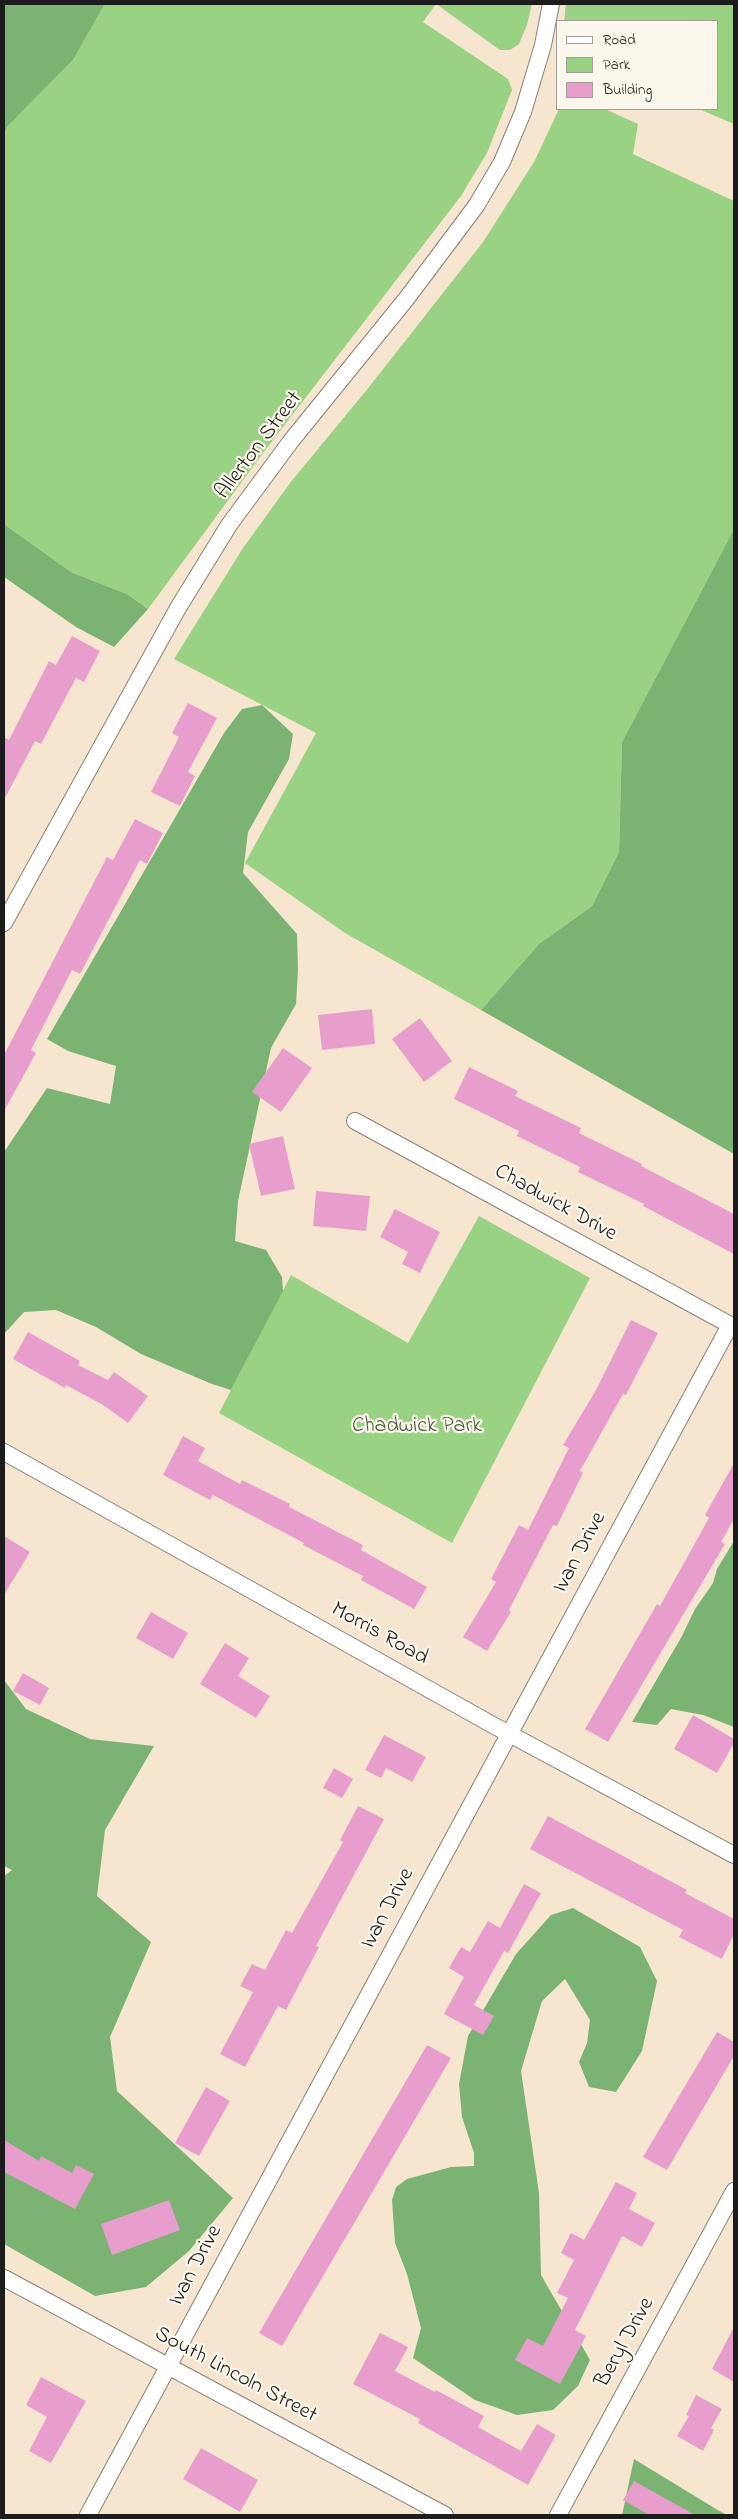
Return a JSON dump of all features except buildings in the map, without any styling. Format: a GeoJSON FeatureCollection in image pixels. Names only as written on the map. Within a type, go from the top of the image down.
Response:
{"type":"FeatureCollection","features":[{"type":"Feature","properties":{"kind":"street","name":"Allerton Street"},"geometry":{"type":"LineString","coordinates":[[4,923],[178,608],[229,525],[292,440],[407,298],[476,206],[502,162],[523,112],[543,45],[552,4]]}},
{"type":"Feature","properties":{"kind":"street","name":"Chadwick Drive"},"geometry":{"type":"LineString","coordinates":[[355,1121],[732,1326]]}},
{"type":"Feature","properties":{"kind":"street","name":"Ivan Drive"},"geometry":{"type":"LineString","coordinates":[[88,2515],[508,1734],[732,1326]]}},
{"type":"Feature","properties":{"kind":"street","name":"Morris Road"},"geometry":{"type":"LineString","coordinates":[[4,1452],[508,1734],[734,1855]]}},
{"type":"Feature","properties":{"kind":"street","name":"Beryl Drive"},"geometry":{"type":"LineString","coordinates":[[558,2515],[734,2191]]}},
{"type":"Feature","properties":{"kind":"street","name":"South Lincoln Street"},"geometry":{"type":"LineString","coordinates":[[4,2278],[445,2515]]}},
{"type":"Feature","properties":{"kind":"green space"},"geometry":{"type":"Polygon","coordinates":[[[4,4],[105,4],[73,60],[7,127],[4,136],[4,4]]]}},
{"type":"Feature","properties":{"kind":"green space"},"geometry":{"type":"Polygon","coordinates":[[[105,4],[436,4],[423,22],[508,79],[512,90],[487,153],[461,196],[266,449],[148,609],[127,594],[71,572],[4,524],[4,136],[7,127],[73,60],[105,4]]]}},
{"type":"Feature","properties":{"kind":"green space"},"geometry":{"type":"Polygon","coordinates":[[[436,4],[532,4],[527,25],[519,44],[510,50],[500,50],[436,4]]]}},
{"type":"Feature","properties":{"kind":"green space"},"geometry":{"type":"Polygon","coordinates":[[[566,4],[734,4],[734,124],[701,110],[718,110],[718,20],[564,20],[566,4]]]}},
{"type":"Feature","properties":{"kind":"green space"},"geometry":{"type":"Polygon","coordinates":[[[559,110],[607,110],[638,124],[633,154],[734,201],[734,529],[622,742],[619,852],[592,906],[539,944],[481,1010],[345,933],[245,863],[316,733],[174,659],[243,548],[290,483],[369,387],[483,242],[534,162],[559,110]]]}},
{"type":"Feature","properties":{"kind":"green space"},"geometry":{"type":"Polygon","coordinates":[[[4,524],[71,572],[127,594],[148,609],[114,647],[76,627],[4,577],[4,524]]]}},
{"type":"Feature","properties":{"kind":"green space"},"geometry":{"type":"Polygon","coordinates":[[[734,529],[734,1154],[481,1010],[539,944],[592,906],[619,852],[622,742],[734,529]]]}},
{"type":"Feature","properties":{"kind":"green space"},"geometry":{"type":"Polygon","coordinates":[[[262,705],[293,734],[289,759],[248,832],[243,873],[297,934],[298,970],[296,1004],[271,1048],[238,1201],[235,1241],[266,1250],[282,1277],[283,1291],[231,1390],[141,1354],[96,1327],[56,1310],[24,1312],[4,1334],[4,1152],[47,1088],[110,1104],[116,1066],[68,1051],[47,1039],[224,733],[242,709],[262,705]]]}},
{"type":"Feature","properties":{"kind":"green space","name":"Chadwick Park"},"geometry":{"type":"Polygon","coordinates":[[[479,1216],[590,1278],[452,1543],[219,1413],[291,1275],[408,1343],[479,1216]]]}},
{"type":"Feature","properties":{"kind":"green space"},"geometry":{"type":"Polygon","coordinates":[[[734,1541],[734,1727],[703,1715],[671,1709],[657,1725],[632,1722],[682,1636],[695,1609],[713,1583],[717,1569],[734,1541]]]}},
{"type":"Feature","properties":{"kind":"green space"},"geometry":{"type":"Polygon","coordinates":[[[4,1680],[26,1709],[90,1739],[154,1746],[105,1830],[97,1896],[151,1942],[110,2037],[117,2091],[233,2198],[189,2251],[146,2287],[95,2296],[4,2244],[4,1876],[12,1870],[4,1866],[4,1680]]]}},
{"type":"Feature","properties":{"kind":"green space"},"geometry":{"type":"Polygon","coordinates":[[[573,1908],[640,1947],[657,1981],[642,2051],[616,2092],[589,2087],[579,2062],[587,2043],[590,2020],[565,1979],[542,2001],[521,2071],[539,2193],[541,2275],[590,2360],[578,2386],[553,2410],[517,2415],[475,2400],[413,2358],[421,2328],[407,2274],[395,2243],[392,2200],[396,2187],[407,2179],[451,2167],[474,2166],[474,2153],[462,2117],[459,2084],[468,2036],[516,1954],[551,1915],[573,1908]]]}},
{"type":"Feature","properties":{"kind":"green space"},"geometry":{"type":"Polygon","coordinates":[[[634,2459],[716,2509],[727,2515],[622,2515],[634,2459]]]}}]}
